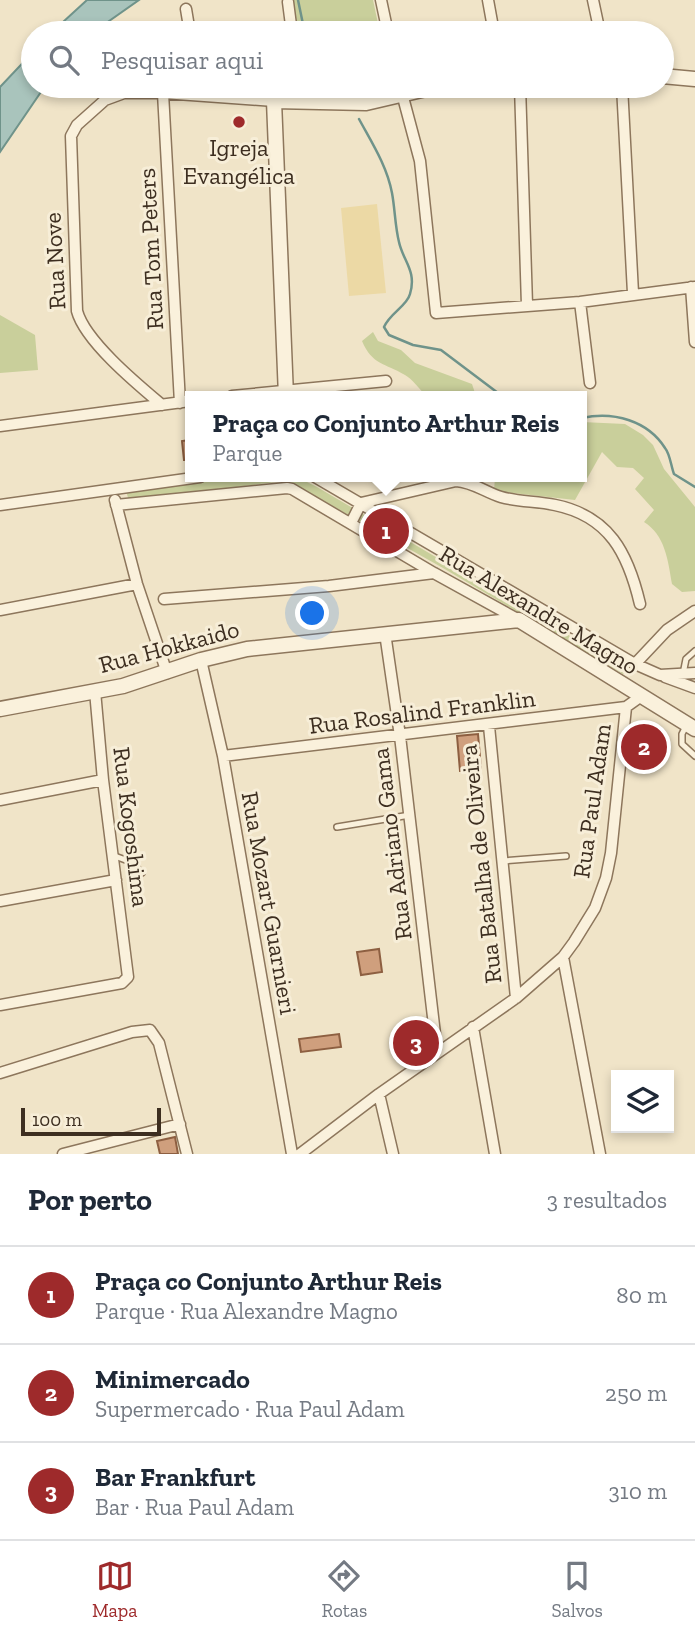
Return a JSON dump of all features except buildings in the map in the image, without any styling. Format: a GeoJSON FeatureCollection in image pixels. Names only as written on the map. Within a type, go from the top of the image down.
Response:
{"type":"FeatureCollection","features":[{"type":"Feature","properties":{"kind":"street"},"geometry":{"type":"LineString","coordinates":[[381,0],[385,21]]}},
{"type":"Feature","properties":{"kind":"street"},"geometry":{"type":"LineString","coordinates":[[488,0],[492,21]]}},
{"type":"Feature","properties":{"kind":"street"},"geometry":{"type":"LineString","coordinates":[[593,0],[597,21]]}},
{"type":"Feature","properties":{"kind":"street"},"geometry":{"type":"LineString","coordinates":[[288,2],[290,21]]}},
{"type":"Feature","properties":{"kind":"street"},"geometry":{"type":"LineString","coordinates":[[186,9],[188,21]]}},
{"type":"Feature","properties":{"kind":"street"},"geometry":{"type":"LineString","coordinates":[[674,77],[695,79]]}},
{"type":"Feature","properties":{"kind":"street","name":"Rua Nove"},"geometry":{"type":"LineString","coordinates":[[108,98],[77,125],[71,136],[78,311],[82,326],[89,336],[162,405]]}},
{"type":"Feature","properties":{"kind":"street","name":"Rua Tom Peters"},"geometry":{"type":"LineString","coordinates":[[163,98],[185,402]]}},
{"type":"Feature","properties":{"kind":"street"},"geometry":{"type":"LineString","coordinates":[[253,98],[366,103],[379,98]]}},
{"type":"Feature","properties":{"kind":"street"},"geometry":{"type":"LineString","coordinates":[[300,98],[300,102]]}},
{"type":"Feature","properties":{"kind":"street"},"geometry":{"type":"LineString","coordinates":[[403,98],[420,161],[436,313],[580,302],[693,287],[695,342]]}},
{"type":"Feature","properties":{"kind":"street"},"geometry":{"type":"LineString","coordinates":[[520,98],[527,305]]}},
{"type":"Feature","properties":{"kind":"street"},"geometry":{"type":"LineString","coordinates":[[623,98],[633,293]]}},
{"type":"Feature","properties":{"kind":"street"},"geometry":{"type":"LineString","coordinates":[[274,101],[286,391]]}},
{"type":"Feature","properties":{"kind":"street"},"geometry":{"type":"LineString","coordinates":[[580,302],[590,383]]}},
{"type":"Feature","properties":{"kind":"street"},"geometry":{"type":"LineString","coordinates":[[303,391],[386,381]]}},
{"type":"Feature","properties":{"kind":"street"},"geometry":{"type":"LineString","coordinates":[[0,426],[185,402]]}},
{"type":"Feature","properties":{"kind":"street"},"geometry":{"type":"LineString","coordinates":[[0,505],[185,479]]}},
{"type":"Feature","properties":{"kind":"street"},"geometry":{"type":"LineString","coordinates":[[324,482],[639,666],[695,688]]}},
{"type":"Feature","properties":{"kind":"street"},"geometry":{"type":"LineString","coordinates":[[361,503],[452,482]]}},
{"type":"Feature","properties":{"kind":"street"},"geometry":{"type":"LineString","coordinates":[[461,482],[504,498],[535,501],[580,511],[598,524],[624,555],[633,573],[640,604]]}},
{"type":"Feature","properties":{"kind":"street"},"geometry":{"type":"LineString","coordinates":[[111,488],[137,584],[167,673]]}},
{"type":"Feature","properties":{"kind":"street","name":"Rua Alexandre Magno"},"geometry":{"type":"LineString","coordinates":[[116,505],[287,488],[519,620],[691,727]]}},
{"type":"Feature","properties":{"kind":"street"},"geometry":{"type":"LineString","coordinates":[[351,523],[361,503]]}},
{"type":"Feature","properties":{"kind":"street"},"geometry":{"type":"LineString","coordinates":[[164,599],[329,586],[434,573]]}},
{"type":"Feature","properties":{"kind":"street"},"geometry":{"type":"LineString","coordinates":[[0,610],[137,584]]}},
{"type":"Feature","properties":{"kind":"street"},"geometry":{"type":"LineString","coordinates":[[639,666],[667,630],[695,611]]}},
{"type":"Feature","properties":{"kind":"street","name":"Rua Hokkaido"},"geometry":{"type":"LineString","coordinates":[[0,709],[123,686],[201,660],[247,649],[519,620]]}},
{"type":"Feature","properties":{"kind":"street","name":"Rua Adriano Gama"},"geometry":{"type":"LineString","coordinates":[[385,633],[438,1051]]}},
{"type":"Feature","properties":{"kind":"street","name":"Rua Mozart Guarnieri"},"geometry":{"type":"LineString","coordinates":[[201,660],[223,756],[292,1154]]}},
{"type":"Feature","properties":{"kind":"street"},"geometry":{"type":"LineString","coordinates":[[660,675],[689,674]]}},
{"type":"Feature","properties":{"kind":"street","name":"Rua Kogoshima"},"geometry":{"type":"LineString","coordinates":[[0,1005],[122,984],[128,977],[129,968],[103,780],[95,691]]}},
{"type":"Feature","properties":{"kind":"street","name":"Rua Paul Adam"},"geometry":{"type":"LineString","coordinates":[[300,1154],[438,1051],[516,998],[563,957],[595,908],[606,878],[626,708],[640,697]]}},
{"type":"Feature","properties":{"kind":"street","name":"Rua Rosalind Franklin"},"geometry":{"type":"LineString","coordinates":[[223,756],[626,708]]}},
{"type":"Feature","properties":{"kind":"street","name":"Rua Batalha de Oliveira"},"geometry":{"type":"LineString","coordinates":[[489,726],[516,998]]}},
{"type":"Feature","properties":{"kind":"street"},"geometry":{"type":"LineString","coordinates":[[0,800],[103,780]]}},
{"type":"Feature","properties":{"kind":"street"},"geometry":{"type":"LineString","coordinates":[[0,901],[116,880]]}},
{"type":"Feature","properties":{"kind":"street"},"geometry":{"type":"LineString","coordinates":[[563,957],[600,1154]]}},
{"type":"Feature","properties":{"kind":"street"},"geometry":{"type":"LineString","coordinates":[[473,1027],[495,1154]]}},
{"type":"Feature","properties":{"kind":"street"},"geometry":{"type":"LineString","coordinates":[[0,1073],[145,1029],[155,1034],[159,1044],[187,1154]]}},
{"type":"Feature","properties":{"kind":"street"},"geometry":{"type":"LineString","coordinates":[[379,1094],[393,1154]]}},
{"type":"Feature","properties":{"kind":"street"},"geometry":{"type":"LineString","coordinates":[[62,1154],[180,1124]]}},
{"type":"Feature","properties":{"kind":"lane"},"geometry":{"type":"LineString","coordinates":[[689,674],[686,659],[695,651]]}},
{"type":"Feature","properties":{"kind":"lane"},"geometry":{"type":"LineString","coordinates":[[691,727],[682,734],[682,744],[695,756]]}},
{"type":"Feature","properties":{"kind":"lane"},"geometry":{"type":"LineString","coordinates":[[337,827],[410,815]]}},
{"type":"Feature","properties":{"kind":"lane"},"geometry":{"type":"LineString","coordinates":[[112,855],[131,862],[142,873]]}},
{"type":"Feature","properties":{"kind":"lane"},"geometry":{"type":"LineString","coordinates":[[502,861],[566,856]]}},
{"type":"Feature","properties":{"kind":"green space"},"geometry":{"type":"Polygon","coordinates":[[[291,0],[373,0],[377,21],[294,21],[291,0]]]}},
{"type":"Feature","properties":{"kind":"green space"},"geometry":{"type":"Polygon","coordinates":[[[0,315],[35,335],[38,370],[0,373],[0,315]]]}},
{"type":"Feature","properties":{"kind":"green space"},"geometry":{"type":"Polygon","coordinates":[[[373,332],[378,341],[401,350],[415,363],[472,384],[474,391],[421,391],[408,377],[370,355],[362,341],[373,332]]]}},
{"type":"Feature","properties":{"kind":"green space"},"geometry":{"type":"Polygon","coordinates":[[[587,422],[625,424],[653,445],[664,469],[695,507],[695,591],[682,592],[672,584],[661,541],[644,522],[654,510],[635,489],[644,478],[633,468],[617,467],[602,452],[587,479],[587,422]]]}},
{"type":"Feature","properties":{"kind":"green space"},"geometry":{"type":"Polygon","coordinates":[[[201,482],[275,482],[129,501],[126,491],[201,482]]]}},
{"type":"Feature","properties":{"kind":"green space"},"geometry":{"type":"Polygon","coordinates":[[[285,482],[307,482],[317,487],[626,669],[625,673],[623,674],[313,495],[285,482]]]}},
{"type":"Feature","properties":{"kind":"green space"},"geometry":{"type":"Polygon","coordinates":[[[495,482],[585,482],[575,500],[494,491],[495,482]]]}},
{"type":"Feature","properties":{"kind":"sand"},"geometry":{"type":"Polygon","coordinates":[[[377,204],[386,293],[349,296],[341,208],[377,204]]]}},
{"type":"Feature","properties":{"kind":"water"},"geometry":{"type":"Polygon","coordinates":[[[87,0],[139,0],[109,21],[64,21],[87,0]]]}},
{"type":"Feature","properties":{"kind":"water"},"geometry":{"type":"Polygon","coordinates":[[[21,65],[21,98],[37,98],[0,152],[0,87],[21,65]]]}},
{"type":"Feature","properties":{"kind":"waterway"},"geometry":{"type":"LineString","coordinates":[[298,0],[302,21]]}},
{"type":"Feature","properties":{"kind":"waterway"},"geometry":{"type":"LineString","coordinates":[[359,119],[387,173],[399,242],[412,279],[408,298],[384,327],[389,335],[413,345],[441,350],[495,391]]}},
{"type":"Feature","properties":{"kind":"waterway"},"geometry":{"type":"LineString","coordinates":[[587,417],[618,417],[640,425],[665,448],[674,474],[695,487]]}},
{"type":"Feature","properties":{"kind":"place","name":"Igreja Evangélica"},"geometry":{"type":"Point","coordinates":[239,122]}},
{"type":"Feature","properties":{"kind":"place","name":"Praça co Conjunto Arthur Reis"},"geometry":{"type":"Point","coordinates":[386,531]}},
{"type":"Feature","properties":{"kind":"place","name":"Minimercado"},"geometry":{"type":"Point","coordinates":[644,747]}},
{"type":"Feature","properties":{"kind":"place","name":"Bar Frankfurt"},"geometry":{"type":"Point","coordinates":[416,1043]}}]}
